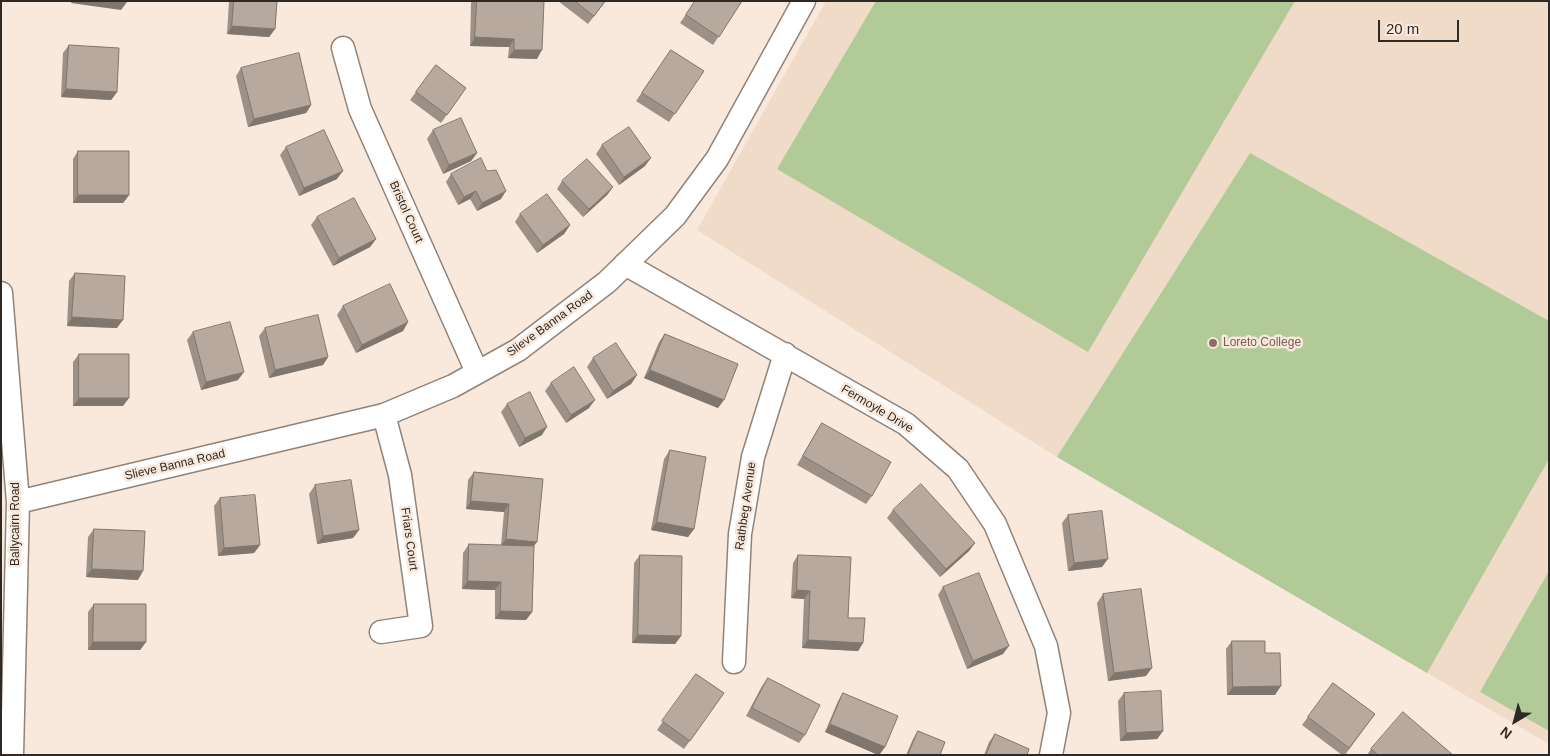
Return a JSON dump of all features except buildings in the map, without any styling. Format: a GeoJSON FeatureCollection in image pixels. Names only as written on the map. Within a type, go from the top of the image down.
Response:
{"type":"FeatureCollection","features":[{"type":"Feature","properties":{"kind":"street","name":"Slieve Banna Road"},"geometry":{"type":"LineString","coordinates":[[18,502],[384,415],[453,386],[518,350],[607,282],[675,216],[718,159],[804,1]]}},
{"type":"Feature","properties":{"kind":"street","name":"Bristol Court"},"geometry":{"type":"LineString","coordinates":[[343,48],[360,109],[477,372]]}},
{"type":"Feature","properties":{"kind":"street","name":"Fermoyle Drive"},"geometry":{"type":"LineString","coordinates":[[625,264],[906,424],[958,469],[995,524],[1046,646],[1059,714],[1051,755]]}},
{"type":"Feature","properties":{"kind":"street","name":"Ballycairn Road"},"geometry":{"type":"LineString","coordinates":[[1,293],[18,502],[12,755]]}},
{"type":"Feature","properties":{"kind":"street","name":"Rathbeg Avenue"},"geometry":{"type":"LineString","coordinates":[[734,662],[740,534],[753,457],[785,354]]}},
{"type":"Feature","properties":{"kind":"street","name":"Friars Court"},"geometry":{"type":"LineString","coordinates":[[381,632],[421,626],[400,475],[384,415]]}},
{"type":"Feature","properties":{"kind":"shaded area","name":"Loreto College"},"geometry":{"type":"Polygon","coordinates":[[[826,1],[1549,1],[1549,744],[1057,457],[697,230],[826,1]]]}},
{"type":"Feature","properties":{"kind":"green space"},"geometry":{"type":"Polygon","coordinates":[[[876,1],[1295,1],[1088,352],[777,169],[876,1]]]}},
{"type":"Feature","properties":{"kind":"green space"},"geometry":{"type":"Polygon","coordinates":[[[1250,153],[1549,321],[1549,459],[1427,673],[1057,457],[1250,153]]]}},
{"type":"Feature","properties":{"kind":"green space"},"geometry":{"type":"Polygon","coordinates":[[[1549,571],[1549,731],[1480,692],[1549,571]]]}},
{"type":"Feature","properties":{"kind":"place","name":"Loreto College"},"geometry":{"type":"Point","coordinates":[1213,343]}}]}
